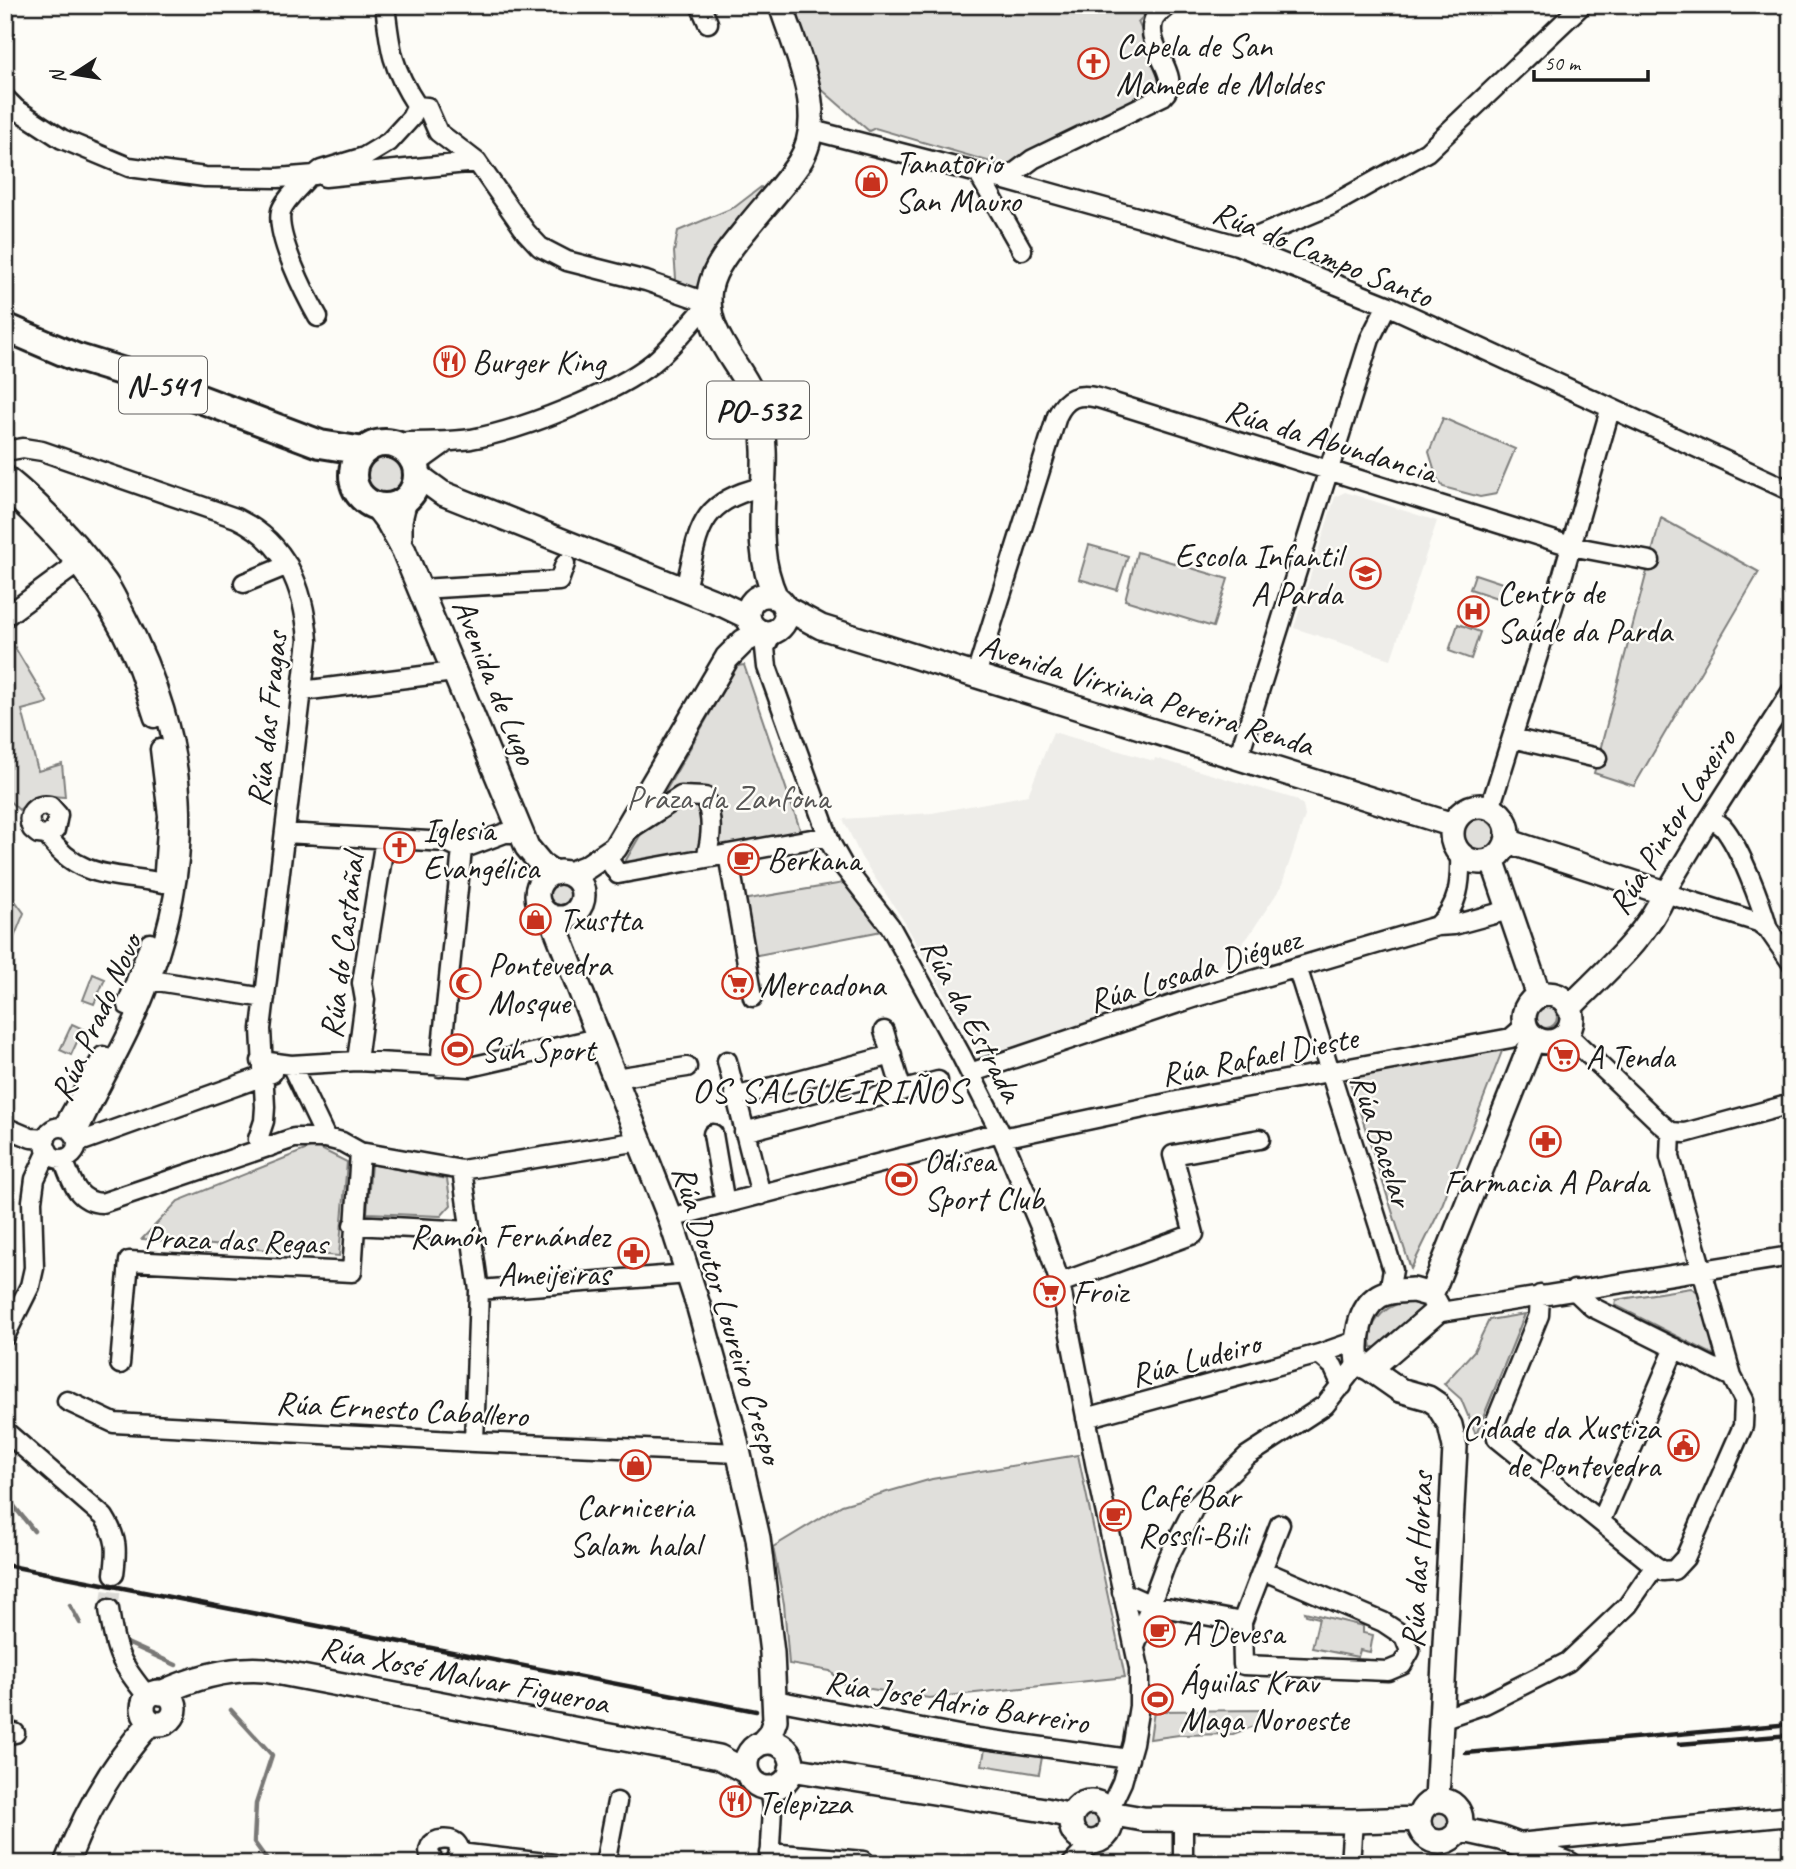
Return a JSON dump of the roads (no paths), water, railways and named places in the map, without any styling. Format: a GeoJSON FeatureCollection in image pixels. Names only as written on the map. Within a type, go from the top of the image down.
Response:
{"type":"FeatureCollection","features":[{"type":"Feature","properties":{"kind":"highway","name":"N-541"},"geometry":{"type":"LineString","coordinates":[[5,327],[75,357],[147,379],[359,461],[356,488],[361,496],[375,505]]}},
{"type":"Feature","properties":{"kind":"highway"},"geometry":{"type":"LineString","coordinates":[[359,461],[382,443],[410,475],[390,506],[375,505]]}},
{"type":"Feature","properties":{"kind":"main road","name":"PO-532"},"geometry":{"type":"LineString","coordinates":[[764,616],[753,589],[761,528],[763,432],[758,408],[750,391],[714,329],[709,303],[710,286],[716,272],[737,240],[799,162],[812,130],[810,95],[781,5]]}},
{"type":"Feature","properties":{"kind":"main road","name":"Avenida Virxinia Pereira Renda"},"geometry":{"type":"LineString","coordinates":[[410,475],[442,493],[723,604],[764,616],[821,627],[1453,825]]}},
{"type":"Feature","properties":{"kind":"main road","name":"Avenida de Lugo"},"geometry":{"type":"LineString","coordinates":[[400,542],[401,520],[410,475]]}},
{"type":"Feature","properties":{"kind":"main road","name":"Avenida de Lugo"},"geometry":{"type":"LineString","coordinates":[[375,505],[400,542],[420,589],[524,840],[537,892]]}},
{"type":"Feature","properties":{"kind":"main road"},"geometry":{"type":"LineString","coordinates":[[568,880],[580,906],[576,912],[564,918],[551,916],[540,906],[537,892],[543,880],[568,880],[586,883],[624,833],[727,657],[732,639],[739,629],[764,616]]}},
{"type":"Feature","properties":{"kind":"main road"},"geometry":{"type":"LineString","coordinates":[[1472,807],[1490,808],[1503,818],[1507,841],[1499,855],[1475,862],[1460,854],[1452,841],[1453,825],[1464,811],[1472,807]]}},
{"type":"Feature","properties":{"kind":"main road","name":"Avenida de Lugo"},"geometry":{"type":"LineString","coordinates":[[524,840],[541,866],[568,880]]}},
{"type":"Feature","properties":{"kind":"main road"},"geometry":{"type":"LineString","coordinates":[[1507,841],[1665,892]]}},
{"type":"Feature","properties":{"kind":"main road"},"geometry":{"type":"LineString","coordinates":[[1492,859],[1538,996]]}},
{"type":"Feature","properties":{"kind":"main road","name":"Rúa Pintor Laxeiro"},"geometry":{"type":"LineString","coordinates":[[1569,1008],[1645,930],[1657,912],[1665,892]]}},
{"type":"Feature","properties":{"kind":"main road","name":"Rúa Doutor Loureiro Crespo"},"geometry":{"type":"LineString","coordinates":[[551,916],[670,1218],[689,1275],[739,1453],[761,1560],[775,1700],[773,1727],[753,1755]]}},
{"type":"Feature","properties":{"kind":"main road"},"geometry":{"type":"LineString","coordinates":[[1360,1358],[1433,1304],[1530,1032],[1525,1012],[1528,1005],[1538,996],[1553,995],[1566,1002],[1571,1021],[1566,1033],[1554,1041],[1540,1041],[1530,1032]]}},
{"type":"Feature","properties":{"kind":"main road"},"geometry":{"type":"LineString","coordinates":[[1360,1358],[1368,1307],[1379,1296],[1413,1290],[1433,1304]]}},
{"type":"Feature","properties":{"kind":"main road","name":"Rúa das Hortas"},"geometry":{"type":"LineString","coordinates":[[1360,1358],[1400,1390],[1428,1398],[1437,1404],[1444,1413],[1455,1447],[1437,1800]]}},
{"type":"Feature","properties":{"kind":"main road","name":"Rúa Xosé Malvar Figueroa"},"geometry":{"type":"LineString","coordinates":[[161,1699],[192,1682],[247,1668],[725,1758],[753,1755]]}},
{"type":"Feature","properties":{"kind":"main road"},"geometry":{"type":"LineString","coordinates":[[66,1864],[96,1795],[151,1722],[144,1710],[161,1699]]}},
{"type":"Feature","properties":{"kind":"main road"},"geometry":{"type":"LineString","coordinates":[[776,1743],[787,1750],[792,1763],[791,1769],[784,1782],[769,1788],[755,1783],[753,1755],[776,1743]]}},
{"type":"Feature","properties":{"kind":"main road"},"geometry":{"type":"LineString","coordinates":[[791,1769],[1071,1816]]}},
{"type":"Feature","properties":{"kind":"main road"},"geometry":{"type":"LineString","coordinates":[[1446,1845],[1460,1817],[1455,1806],[1444,1800],[1437,1800],[1425,1806],[1419,1819],[1422,1832],[1434,1841],[1446,1845],[1518,1843],[1569,1864]]}},
{"type":"Feature","properties":{"kind":"main road"},"geometry":{"type":"LineString","coordinates":[[1104,1826],[1098,1803],[1091,1801],[1079,1805],[1071,1816],[1070,1823],[1075,1835],[1086,1842],[1104,1826],[1143,1819],[1419,1819]]}},
{"type":"Feature","properties":{"kind":"street"},"geometry":{"type":"LineString","coordinates":[[385,5],[390,53],[403,85],[417,106]]}},
{"type":"Feature","properties":{"kind":"street"},"geometry":{"type":"LineString","coordinates":[[700,5],[708,23]]}},
{"type":"Feature","properties":{"kind":"street"},"geometry":{"type":"LineString","coordinates":[[1005,180],[1032,159],[1163,96],[1169,90],[1170,77],[1154,46],[1152,24],[1155,17],[1168,5]]}},
{"type":"Feature","properties":{"kind":"street"},"geometry":{"type":"LineString","coordinates":[[1237,245],[1330,206],[1427,152],[1583,5]]}},
{"type":"Feature","properties":{"kind":"street"},"geometry":{"type":"LineString","coordinates":[[5,98],[16,109],[62,139],[129,167],[205,177],[324,177],[477,162]]}},
{"type":"Feature","properties":{"kind":"street"},"geometry":{"type":"LineString","coordinates":[[410,475],[447,442],[474,438],[541,419],[617,386],[653,362],[682,335],[709,303],[646,281],[567,261],[540,247],[526,232],[477,162],[438,132],[427,107],[417,106]]}},
{"type":"Feature","properties":{"kind":"street"},"geometry":{"type":"LineString","coordinates":[[318,317],[300,285],[280,222],[282,208],[311,176],[321,170],[364,157],[389,142],[411,118],[417,106]]}},
{"type":"Feature","properties":{"kind":"street","name":"Rúa do Campo Santo"},"geometry":{"type":"LineString","coordinates":[[812,130],[1005,180],[1237,245],[1387,305],[1791,491]]}},
{"type":"Feature","properties":{"kind":"street"},"geometry":{"type":"LineString","coordinates":[[978,173],[1022,250]]}},
{"type":"Feature","properties":{"kind":"street"},"geometry":{"type":"LineString","coordinates":[[1238,758],[1370,339],[1387,305]]}},
{"type":"Feature","properties":{"kind":"street","name":"Rúa da Abundancia"},"geometry":{"type":"LineString","coordinates":[[976,675],[1057,416],[1066,401],[1081,395],[1098,398],[1572,546],[1650,561]]}},
{"type":"Feature","properties":{"kind":"street"},"geometry":{"type":"LineString","coordinates":[[1490,808],[1572,546],[1611,410]]}},
{"type":"Feature","properties":{"kind":"street","name":"Rúa das Fragas"},"geometry":{"type":"LineString","coordinates":[[5,451],[23,448],[42,451],[249,524],[270,542],[288,565],[301,593],[306,611],[308,640],[261,1029],[264,1121],[258,1139],[269,1147]]}},
{"type":"Feature","properties":{"kind":"street","name":"Rúa Prado Novo"},"geometry":{"type":"LineString","coordinates":[[5,474],[76,541],[109,584],[144,650],[166,719],[181,810],[178,854],[164,938],[150,980],[90,1108],[72,1135]]}},
{"type":"Feature","properties":{"kind":"street"},"geometry":{"type":"LineString","coordinates":[[685,589],[701,525],[710,511],[745,491],[762,487]]}},
{"type":"Feature","properties":{"kind":"street","name":"Rúa Prado Novo"},"geometry":{"type":"LineString","coordinates":[[5,490],[66,550],[100,595],[133,657],[155,722],[163,761],[168,816],[163,883],[153,933],[139,976],[97,1068],[72,1135]]}},
{"type":"Feature","properties":{"kind":"street"},"geometry":{"type":"LineString","coordinates":[[5,617],[77,564]]}},
{"type":"Feature","properties":{"kind":"street"},"geometry":{"type":"LineString","coordinates":[[420,589],[559,581],[565,564]]}},
{"type":"Feature","properties":{"kind":"street"},"geometry":{"type":"LineString","coordinates":[[244,583],[288,565]]}},
{"type":"Feature","properties":{"kind":"street","name":"Rúa da Estrada"},"geometry":{"type":"LineString","coordinates":[[764,616],[767,667],[828,836],[844,867],[890,926],[970,1073],[1001,1135],[1044,1236],[1059,1283],[1139,1668],[1139,1706],[1122,1782],[1104,1826],[1072,1864]]}},
{"type":"Feature","properties":{"kind":"street"},"geometry":{"type":"LineString","coordinates":[[302,691],[454,671]]}},
{"type":"Feature","properties":{"kind":"street","name":"Rúa Pintor Laxeiro"},"geometry":{"type":"LineString","coordinates":[[1665,892],[1791,692]]}},
{"type":"Feature","properties":{"kind":"street"},"geometry":{"type":"LineString","coordinates":[[1513,738],[1597,758]]}},
{"type":"Feature","properties":{"kind":"street"},"geometry":{"type":"LineString","coordinates":[[624,833],[681,796],[705,796],[712,814],[712,836],[706,858]]}},
{"type":"Feature","properties":{"kind":"street"},"geometry":{"type":"LineString","coordinates":[[1710,818],[1730,836],[1760,902],[1768,929],[1791,962]]}},
{"type":"Feature","properties":{"kind":"street"},"geometry":{"type":"LineString","coordinates":[[285,833],[447,842],[462,849],[505,833],[524,840]]}},
{"type":"Feature","properties":{"kind":"street"},"geometry":{"type":"LineString","coordinates":[[47,835],[67,858],[90,871],[163,883]]}},
{"type":"Feature","properties":{"kind":"street"},"geometry":{"type":"LineString","coordinates":[[606,856],[618,874],[828,836]]}},
{"type":"Feature","properties":{"kind":"street","name":"Rúa do Castañal"},"geometry":{"type":"LineString","coordinates":[[357,1061],[365,1000],[362,983],[385,839]]}},
{"type":"Feature","properties":{"kind":"street"},"geometry":{"type":"LineString","coordinates":[[440,1067],[462,849]]}},
{"type":"Feature","properties":{"kind":"street"},"geometry":{"type":"LineString","coordinates":[[728,854],[753,997]]}},
{"type":"Feature","properties":{"kind":"street"},"geometry":{"type":"LineString","coordinates":[[1437,926],[1454,906],[1461,874],[1460,854]]}},
{"type":"Feature","properties":{"kind":"street"},"geometry":{"type":"LineString","coordinates":[[1665,892],[1751,919],[1768,929]]}},
{"type":"Feature","properties":{"kind":"street","name":"Rúa Losada Diéguez"},"geometry":{"type":"LineString","coordinates":[[970,1073],[1196,997],[1437,926],[1454,925],[1509,910]]}},
{"type":"Feature","properties":{"kind":"street","name":"Rúa Bacelar"},"geometry":{"type":"LineString","coordinates":[[1297,967],[1393,1270],[1390,1292]]}},
{"type":"Feature","properties":{"kind":"street"},"geometry":{"type":"LineString","coordinates":[[150,980],[265,998]]}},
{"type":"Feature","properties":{"kind":"street"},"geometry":{"type":"LineString","coordinates":[[884,1031],[902,1091]]}},
{"type":"Feature","properties":{"kind":"street","name":"Rúa Rafael Dieste"},"geometry":{"type":"LineString","coordinates":[[670,1218],[1001,1135],[1511,1038],[1530,1032]]}},
{"type":"Feature","properties":{"kind":"street"},"geometry":{"type":"LineString","coordinates":[[1566,1033],[1671,1132],[1685,1133],[1791,1104]]}},
{"type":"Feature","properties":{"kind":"street"},"geometry":{"type":"LineString","coordinates":[[5,1336],[30,1286],[34,1268],[32,1201],[35,1179],[52,1150],[54,1129],[72,1135],[141,1119],[262,1069],[357,1061],[470,1067],[598,1038]]}},
{"type":"Feature","properties":{"kind":"street"},"geometry":{"type":"LineString","coordinates":[[735,1097],[892,1055]]}},
{"type":"Feature","properties":{"kind":"street"},"geometry":{"type":"LineString","coordinates":[[727,1061],[761,1195]]}},
{"type":"Feature","properties":{"kind":"street"},"geometry":{"type":"LineString","coordinates":[[290,1065],[326,1138]]}},
{"type":"Feature","properties":{"kind":"street"},"geometry":{"type":"LineString","coordinates":[[615,1078],[687,1067]]}},
{"type":"Feature","properties":{"kind":"street"},"geometry":{"type":"LineString","coordinates":[[744,1132],[938,1081]]}},
{"type":"Feature","properties":{"kind":"street"},"geometry":{"type":"LineString","coordinates":[[90,1108],[97,1119],[107,1124],[132,1115],[141,1119]]}},
{"type":"Feature","properties":{"kind":"street"},"geometry":{"type":"LineString","coordinates":[[5,1127],[52,1150],[72,1155],[72,1135]]}},
{"type":"Feature","properties":{"kind":"street"},"geometry":{"type":"LineString","coordinates":[[1540,1295],[1539,1315],[1497,1416],[1495,1432],[1501,1443],[1601,1520],[1655,1566],[1669,1572],[1680,1566],[1740,1437],[1745,1413],[1744,1400],[1732,1377],[1670,1157],[1671,1132]]}},
{"type":"Feature","properties":{"kind":"street"},"geometry":{"type":"LineString","coordinates":[[713,1134],[725,1204]]}},
{"type":"Feature","properties":{"kind":"street"},"geometry":{"type":"LineString","coordinates":[[52,1150],[76,1190],[85,1199],[102,1203],[294,1138],[326,1138],[342,1142],[359,1152],[462,1170],[640,1141]]}},
{"type":"Feature","properties":{"kind":"street"},"geometry":{"type":"LineString","coordinates":[[1059,1283],[1194,1234],[1173,1155],[1260,1139]]}},
{"type":"Feature","properties":{"kind":"street","name":"Praza das Regas"},"geometry":{"type":"LineString","coordinates":[[120,1364],[129,1261],[352,1272],[359,1152]]}},
{"type":"Feature","properties":{"kind":"street"},"geometry":{"type":"LineString","coordinates":[[462,1170],[479,1290],[474,1442]]}},
{"type":"Feature","properties":{"kind":"street","name":"Praza das Regas"},"geometry":{"type":"LineString","coordinates":[[353,1225],[471,1231]]}},
{"type":"Feature","properties":{"kind":"street"},"geometry":{"type":"LineString","coordinates":[[1433,1304],[1540,1295],[1791,1256]]}},
{"type":"Feature","properties":{"kind":"street"},"geometry":{"type":"LineString","coordinates":[[479,1290],[689,1275]]}},
{"type":"Feature","properties":{"kind":"street"},"geometry":{"type":"LineString","coordinates":[[1574,1290],[1592,1307],[1732,1377]]}},
{"type":"Feature","properties":{"kind":"street"},"geometry":{"type":"LineString","coordinates":[[1601,1520],[1675,1348]]}},
{"type":"Feature","properties":{"kind":"street"},"geometry":{"type":"LineString","coordinates":[[1319,1354],[1333,1366],[1342,1387]]}},
{"type":"Feature","properties":{"kind":"street","name":"Rúa Ludeiro"},"geometry":{"type":"LineString","coordinates":[[1086,1418],[1319,1354],[1360,1358]]}},
{"type":"Feature","properties":{"kind":"street"},"geometry":{"type":"LineString","coordinates":[[1135,1647],[1167,1560],[1194,1508],[1247,1456],[1325,1405],[1342,1387],[1360,1358]]}},
{"type":"Feature","properties":{"kind":"street","name":"Rúa Ernesto Caballero"},"geometry":{"type":"LineString","coordinates":[[67,1401],[114,1423],[739,1453]]}},
{"type":"Feature","properties":{"kind":"street"},"geometry":{"type":"LineString","coordinates":[[5,1432],[104,1517],[114,1533],[117,1556],[114,1574]]}},
{"type":"Feature","properties":{"kind":"street"},"geometry":{"type":"LineString","coordinates":[[1262,1570],[1383,1622],[1404,1636],[1410,1651],[1402,1665],[1388,1671],[1243,1665],[1242,1622],[1262,1570],[1280,1524]]}},
{"type":"Feature","properties":{"kind":"street"},"geometry":{"type":"LineString","coordinates":[[1441,1720],[1485,1704],[1568,1662],[1628,1605],[1655,1566]]}},
{"type":"Feature","properties":{"kind":"street"},"geometry":{"type":"LineString","coordinates":[[1122,1592],[1151,1605],[1242,1622]]}},
{"type":"Feature","properties":{"kind":"street"},"geometry":{"type":"LineString","coordinates":[[109,1609],[117,1653],[128,1673],[161,1699]]}},
{"type":"Feature","properties":{"kind":"street","name":"Rúa José Adrio Barreiro"},"geometry":{"type":"LineString","coordinates":[[775,1700],[964,1736],[1129,1759]]}},
{"type":"Feature","properties":{"kind":"street"},"geometry":{"type":"LineString","coordinates":[[1122,1782],[1123,1800],[1129,1809],[1143,1819]]}},
{"type":"Feature","properties":{"kind":"street"},"geometry":{"type":"LineString","coordinates":[[769,1788],[772,1808],[769,1858],[864,1861],[863,1864]]}},
{"type":"Feature","properties":{"kind":"street"},"geometry":{"type":"LineString","coordinates":[[605,1864],[617,1802]]}},
{"type":"Feature","properties":{"kind":"street"},"geometry":{"type":"LineString","coordinates":[[1518,1843],[1791,1816]]}},
{"type":"Feature","properties":{"kind":"street"},"geometry":{"type":"LineString","coordinates":[[1182,1818],[1182,1864]]}},
{"type":"Feature","properties":{"kind":"street"},"geometry":{"type":"LineString","coordinates":[[1350,1864],[1353,1821]]}},
{"type":"Feature","properties":{"kind":"street"},"geometry":{"type":"LineString","coordinates":[[436,1864],[430,1849],[439,1839],[453,1841],[456,1858],[559,1864]]}},
{"type":"Feature","properties":{"kind":"waterway"},"geometry":{"type":"LineString","coordinates":[[5,1495],[34,1531]]}},
{"type":"Feature","properties":{"kind":"waterway"},"geometry":{"type":"LineString","coordinates":[[70,1605],[80,1623]]}},
{"type":"Feature","properties":{"kind":"waterway"},"geometry":{"type":"LineString","coordinates":[[127,1643],[176,1665]]}},
{"type":"Feature","properties":{"kind":"waterway"},"geometry":{"type":"LineString","coordinates":[[231,1710],[272,1755],[256,1804],[254,1842],[270,1864]]}},
{"type":"Feature","properties":{"kind":"tunnel"},"geometry":{"type":"LineString","coordinates":[[109,1609],[114,1574]]}},
{"type":"Feature","properties":{"kind":"railway"},"geometry":{"type":"LineString","coordinates":[[5,1565],[756,1711]]}},
{"type":"Feature","properties":{"kind":"railway"},"geometry":{"type":"LineString","coordinates":[[1466,1753],[1791,1724]]}},
{"type":"Feature","properties":{"kind":"railway"},"geometry":{"type":"LineString","coordinates":[[1679,1744],[1791,1735]]}},
{"type":"Feature","properties":{"kind":"place","name":"Capela de San Mamede de Moldes"},"geometry":{"type":"Point","coordinates":[1093,64]}},
{"type":"Feature","properties":{"kind":"place","name":"Tanatorio San Mauro"},"geometry":{"type":"Point","coordinates":[872,181]}},
{"type":"Feature","properties":{"kind":"place","name":"Burger King"},"geometry":{"type":"Point","coordinates":[449,361]}},
{"type":"Feature","properties":{"kind":"place","name":"Escola Infantil A Parda"},"geometry":{"type":"Point","coordinates":[1365,574]}},
{"type":"Feature","properties":{"kind":"place","name":"Centro de Saúde da Parda"},"geometry":{"type":"Point","coordinates":[1474,611]}},
{"type":"Feature","properties":{"kind":"place","name":"Iglesia Evangélica"},"geometry":{"type":"Point","coordinates":[400,848]}},
{"type":"Feature","properties":{"kind":"place","name":"Berkana"},"geometry":{"type":"Point","coordinates":[744,859]}},
{"type":"Feature","properties":{"kind":"place","name":"Txustta"},"geometry":{"type":"Point","coordinates":[536,919]}},
{"type":"Feature","properties":{"kind":"place","name":"Pontevedra Mosque"},"geometry":{"type":"Point","coordinates":[465,983]}},
{"type":"Feature","properties":{"kind":"place","name":"Mercadona"},"geometry":{"type":"Point","coordinates":[737,984]}},
{"type":"Feature","properties":{"kind":"place","name":"Suh Sport"},"geometry":{"type":"Point","coordinates":[458,1049]}},
{"type":"Feature","properties":{"kind":"place","name":"A Tenda"},"geometry":{"type":"Point","coordinates":[1563,1056]}},
{"type":"Feature","properties":{"kind":"place","name":"Farmacia A Parda"},"geometry":{"type":"Point","coordinates":[1546,1141]}},
{"type":"Feature","properties":{"kind":"place","name":"Odisea Sport Club"},"geometry":{"type":"Point","coordinates":[901,1179]}},
{"type":"Feature","properties":{"kind":"place","name":"Ramón Fernández Ameijeiras"},"geometry":{"type":"Point","coordinates":[633,1254]}},
{"type":"Feature","properties":{"kind":"place","name":"Froiz"},"geometry":{"type":"Point","coordinates":[1050,1291]}},
{"type":"Feature","properties":{"kind":"place","name":"Cidade da Xustiza de Pontevedra"},"geometry":{"type":"Point","coordinates":[1683,1446]}},
{"type":"Feature","properties":{"kind":"place","name":"Carniceria Salam halal"},"geometry":{"type":"Point","coordinates":[635,1466]}},
{"type":"Feature","properties":{"kind":"place","name":"Café Bar Rossli-Bili"},"geometry":{"type":"Point","coordinates":[1115,1515]}},
{"type":"Feature","properties":{"kind":"place","name":"A Devesa"},"geometry":{"type":"Point","coordinates":[1160,1632]}},
{"type":"Feature","properties":{"kind":"place","name":"Águilas Krav Maga Noroeste"},"geometry":{"type":"Point","coordinates":[1157,1700]}},
{"type":"Feature","properties":{"kind":"place","name":"Telepizza"},"geometry":{"type":"Point","coordinates":[735,1802]}},
{"type":"Feature","properties":{"kind":"district","name":"OS SALGUEIRIÑOS"},"geometry":{"type":"Point","coordinates":[829,1090]}},
{"type":"Feature","properties":{"kind":"park label","name":"Praza da Zanfona"},"geometry":{"type":"Point","coordinates":[728,797]}}]}
